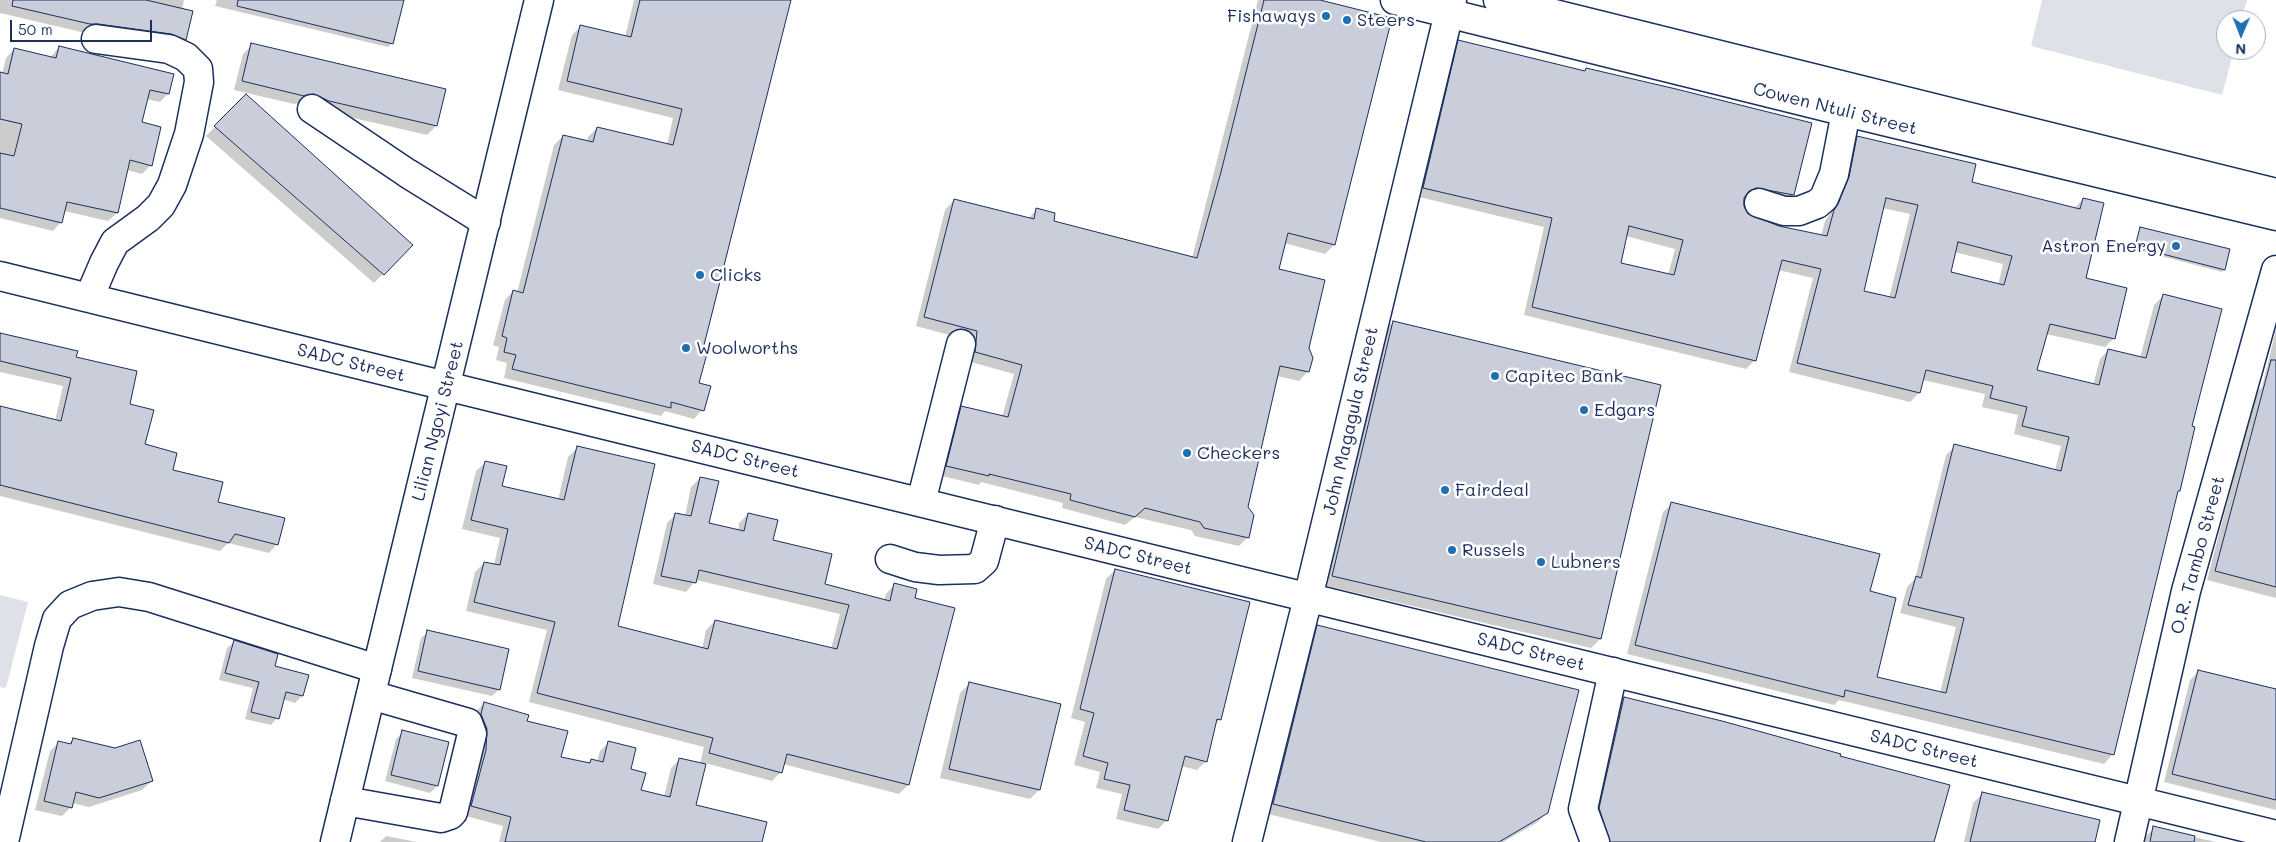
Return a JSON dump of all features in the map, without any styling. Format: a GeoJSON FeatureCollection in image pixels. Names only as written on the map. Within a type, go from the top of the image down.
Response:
{"type":"FeatureCollection","features":[{"type":"Feature","properties":{"kind":"main road","name":"Lilian Ngoyi Street"},"geometry":{"type":"LineString","coordinates":[[335,842],[539,0]]}},
{"type":"Feature","properties":{"kind":"main road","name":"Cowen Ntuli Street"},"geometry":{"type":"LineString","coordinates":[[1395,0],[1450,6],[1846,112],[2276,216]]}},
{"type":"Feature","properties":{"kind":"main road","name":"Cowen Ntuli Street"},"geometry":{"type":"LineString","coordinates":[[1498,0],[2276,193]]}},
{"type":"Feature","properties":{"kind":"main road","name":"John Magagula Street"},"geometry":{"type":"LineString","coordinates":[[1246,842],[1308,598],[1450,6]]}},
{"type":"Feature","properties":{"kind":"main road"},"geometry":{"type":"LineString","coordinates":[[89,298],[115,242],[148,218],[160,205],[172,185],[189,134],[199,82],[198,69],[186,57],[169,49],[96,39]]}},
{"type":"Feature","properties":{"kind":"main road"},"geometry":{"type":"LineString","coordinates":[[312,109],[407,173],[486,222]]}},
{"type":"Feature","properties":{"kind":"main road"},"geometry":{"type":"LineString","coordinates":[[1759,203],[1784,211],[1799,211],[1817,204],[1824,198],[1834,174],[1846,112]]}},
{"type":"Feature","properties":{"kind":"main road","name":"O.R. Tambo Street"},"geometry":{"type":"LineString","coordinates":[[2129,842],[2186,591],[2276,270]]}},
{"type":"Feature","properties":{"kind":"main road","name":"SADC Street"},"geometry":{"type":"LineString","coordinates":[[0,276],[2276,835]]}},
{"type":"Feature","properties":{"kind":"main road"},"geometry":{"type":"LineString","coordinates":[[921,502],[961,344]]}},
{"type":"Feature","properties":{"kind":"main road"},"geometry":{"type":"LineString","coordinates":[[890,559],[915,567],[939,570],[975,569],[984,561],[995,520]]}},
{"type":"Feature","properties":{"kind":"main road"},"geometry":{"type":"LineString","coordinates":[[4,842],[49,646],[57,619],[70,605],[92,596],[119,592],[149,598],[378,668]]}},
{"type":"Feature","properties":{"kind":"main road"},"geometry":{"type":"LineString","coordinates":[[1595,842],[1583,809],[1613,672]]}},
{"type":"Feature","properties":{"kind":"main road"},"geometry":{"type":"LineString","coordinates":[[345,801],[441,818],[453,812],[472,734],[468,723],[371,695]]}},
{"type":"Feature","properties":{"kind":"shaded area"},"geometry":{"type":"Polygon","coordinates":[[[2042,0],[2247,0],[2244,10],[2216,10],[2216,60],[2231,60],[2222,95],[2031,46],[2042,0]]]}},
{"type":"Feature","properties":{"kind":"shaded area"},"geometry":{"type":"Polygon","coordinates":[[[0,595],[28,602],[6,688],[0,687],[0,595]]]}},
{"type":"Feature","properties":{"kind":"building"},"geometry":{"type":"Polygon","coordinates":[[[13,0],[146,0],[193,11],[186,40],[171,34],[90,24],[12,6],[13,0]]]}},
{"type":"Feature","properties":{"kind":"building"},"geometry":{"type":"Polygon","coordinates":[[[238,0],[404,0],[393,44],[237,6],[238,0]]]}},
{"type":"Feature","properties":{"kind":"building"},"geometry":{"type":"Polygon","coordinates":[[[640,0],[791,0],[703,349],[708,350],[699,383],[711,386],[704,411],[671,402],[671,408],[512,369],[516,355],[504,352],[507,338],[502,336],[513,290],[523,293],[563,135],[593,142],[597,127],[673,145],[682,109],[567,81],[580,25],[631,37],[640,0]]]}},
{"type":"Feature","properties":{"kind":"building"},"geometry":{"type":"Polygon","coordinates":[[[1264,0],[1320,0],[1392,18],[1335,245],[1288,233],[1279,269],[1325,280],[1309,348],[1313,358],[1309,372],[1280,366],[1248,507],[1254,515],[1249,538],[1204,528],[1200,522],[1145,508],[1135,517],[1070,500],[1071,494],[989,474],[989,476],[946,466],[961,406],[1008,417],[1022,365],[975,352],[977,331],[924,317],[954,199],[1034,219],[1036,208],[1055,213],[1054,221],[1197,258],[1221,172],[1264,0]]]}},
{"type":"Feature","properties":{"kind":"building"},"geometry":{"type":"Polygon","coordinates":[[[1458,40],[1585,71],[1586,68],[1676,89],[1812,123],[1794,195],[1756,188],[1749,191],[1744,198],[1744,206],[1748,214],[1779,226],[1827,236],[1834,210],[1849,177],[1857,136],[1976,164],[1972,182],[2080,209],[2083,198],[2104,203],[2086,278],[2127,288],[2115,339],[2050,324],[2037,370],[2099,385],[2108,349],[2146,358],[2163,294],[2222,309],[2192,426],[2195,427],[2180,491],[2178,491],[2114,755],[1845,690],[1844,697],[1635,645],[1671,502],[1880,554],[1870,591],[1896,598],[1877,677],[1946,693],[1964,618],[1908,605],[1916,576],[1921,578],[1954,444],[2061,471],[2069,437],[2022,426],[2027,407],[1990,398],[1993,386],[1926,370],[1920,393],[1797,363],[1821,269],[1782,260],[1756,361],[1532,307],[1552,218],[1423,188],[1458,40]],[[1886,198],[1864,291],[1895,298],[1918,205],[1886,198]],[[1629,226],[1621,263],[1674,275],[1683,240],[1629,226]],[[1958,242],[1951,272],[2004,285],[2012,256],[1958,242]]]}},
{"type":"Feature","properties":{"kind":"building"},"geometry":{"type":"Polygon","coordinates":[[[251,43],[446,89],[437,126],[329,101],[314,94],[304,96],[242,81],[251,43]]]}},
{"type":"Feature","properties":{"kind":"building"},"geometry":{"type":"Polygon","coordinates":[[[59,46],[174,74],[169,94],[150,90],[142,122],[161,127],[152,166],[130,160],[118,213],[67,202],[62,223],[0,208],[0,153],[14,156],[22,124],[0,119],[0,72],[8,74],[14,48],[56,58],[59,46]]]}},
{"type":"Feature","properties":{"kind":"building"},"geometry":{"type":"Polygon","coordinates":[[[246,94],[413,245],[384,275],[214,126],[246,94]]]}},
{"type":"Feature","properties":{"kind":"building"},"geometry":{"type":"Polygon","coordinates":[[[2140,227],[2230,249],[2225,270],[2135,247],[2140,227]]]}},
{"type":"Feature","properties":{"kind":"building"},"geometry":{"type":"Polygon","coordinates":[[[1393,321],[1661,385],[1601,639],[1332,576],[1393,321]]]}},
{"type":"Feature","properties":{"kind":"building"},"geometry":{"type":"Polygon","coordinates":[[[0,333],[78,351],[76,357],[137,371],[130,404],[154,410],[145,444],[177,453],[173,470],[223,482],[218,502],[285,518],[278,545],[235,534],[229,543],[0,485],[0,406],[61,421],[71,378],[0,361],[0,333]]]}},
{"type":"Feature","properties":{"kind":"building"},"geometry":{"type":"Polygon","coordinates":[[[2271,360],[2276,360],[2276,587],[2215,571],[2271,360]]]}},
{"type":"Feature","properties":{"kind":"building"},"geometry":{"type":"Polygon","coordinates":[[[577,446],[655,464],[618,626],[708,649],[715,620],[837,649],[849,605],[699,570],[696,583],[661,576],[675,513],[691,516],[700,477],[719,481],[709,523],[744,531],[748,513],[778,520],[773,540],[832,554],[825,584],[890,601],[894,583],[917,589],[915,598],[955,608],[909,785],[787,754],[782,773],[709,753],[713,738],[537,693],[555,622],[474,602],[484,562],[500,565],[508,529],[471,520],[485,461],[507,466],[502,486],[564,500],[577,446]]]}},
{"type":"Feature","properties":{"kind":"building"},"geometry":{"type":"Polygon","coordinates":[[[1115,569],[1250,602],[1221,720],[1217,719],[1207,762],[1185,756],[1168,821],[1124,810],[1130,785],[1104,779],[1108,763],[1083,756],[1094,713],[1080,709],[1115,569]]]}},
{"type":"Feature","properties":{"kind":"building"},"geometry":{"type":"Polygon","coordinates":[[[1317,625],[1579,690],[1548,813],[1499,842],[1426,842],[1273,804],[1317,625]]]}},
{"type":"Feature","properties":{"kind":"building"},"geometry":{"type":"Polygon","coordinates":[[[427,630],[509,649],[500,690],[418,671],[427,630]]]}},
{"type":"Feature","properties":{"kind":"building"},"geometry":{"type":"Polygon","coordinates":[[[234,640],[278,654],[275,666],[309,675],[303,696],[286,692],[279,719],[251,712],[259,682],[225,673],[234,640]]]}},
{"type":"Feature","properties":{"kind":"building"},"geometry":{"type":"Polygon","coordinates":[[[2198,670],[2276,689],[2276,800],[2172,774],[2198,670]]]}},
{"type":"Feature","properties":{"kind":"building"},"geometry":{"type":"Polygon","coordinates":[[[969,682],[1061,704],[1040,790],[949,769],[969,682]]]}},
{"type":"Feature","properties":{"kind":"building"},"geometry":{"type":"Polygon","coordinates":[[[1624,697],[1722,721],[1841,754],[1840,756],[1950,785],[1934,842],[1610,842],[1599,808],[1624,697]]]}},
{"type":"Feature","properties":{"kind":"building"},"geometry":{"type":"Polygon","coordinates":[[[484,702],[529,715],[527,721],[568,731],[561,757],[590,763],[591,759],[603,762],[608,741],[636,748],[631,769],[646,773],[641,790],[670,797],[679,758],[706,764],[696,805],[767,822],[762,842],[505,842],[511,817],[471,806],[486,750],[487,729],[481,714],[484,702]]]}},
{"type":"Feature","properties":{"kind":"building"},"geometry":{"type":"Polygon","coordinates":[[[402,730],[449,742],[438,786],[391,775],[402,730]]]}},
{"type":"Feature","properties":{"kind":"building"},"geometry":{"type":"Polygon","coordinates":[[[73,738],[115,748],[140,740],[153,781],[99,798],[76,792],[72,808],[44,801],[58,741],[71,744],[73,738]]]}},
{"type":"Feature","properties":{"kind":"building"},"geometry":{"type":"Polygon","coordinates":[[[1982,792],[2100,820],[2095,842],[1970,842],[1982,792]]]}},
{"type":"Feature","properties":{"kind":"building"},"geometry":{"type":"Polygon","coordinates":[[[2153,826],[2195,836],[2194,842],[2150,842],[2153,826]]]}},
{"type":"Feature","properties":{"kind":"place","name":"Fishaways"},"geometry":{"type":"Point","coordinates":[1326,16]}},
{"type":"Feature","properties":{"kind":"place","name":"Steers"},"geometry":{"type":"Point","coordinates":[1347,20]}},
{"type":"Feature","properties":{"kind":"place","name":"Astron Energy"},"geometry":{"type":"Point","coordinates":[2176,246]}},
{"type":"Feature","properties":{"kind":"place","name":"Clicks"},"geometry":{"type":"Point","coordinates":[700,275]}},
{"type":"Feature","properties":{"kind":"place","name":"Woolworths"},"geometry":{"type":"Point","coordinates":[686,348]}},
{"type":"Feature","properties":{"kind":"place","name":"Capitec Bank"},"geometry":{"type":"Point","coordinates":[1495,376]}},
{"type":"Feature","properties":{"kind":"place","name":"Edgars"},"geometry":{"type":"Point","coordinates":[1584,410]}},
{"type":"Feature","properties":{"kind":"place","name":"Checkers"},"geometry":{"type":"Point","coordinates":[1187,453]}},
{"type":"Feature","properties":{"kind":"place","name":"Fairdeal"},"geometry":{"type":"Point","coordinates":[1445,490]}},
{"type":"Feature","properties":{"kind":"place","name":"Russels"},"geometry":{"type":"Point","coordinates":[1452,550]}},
{"type":"Feature","properties":{"kind":"place","name":"Lubners"},"geometry":{"type":"Point","coordinates":[1541,562]}}]}
